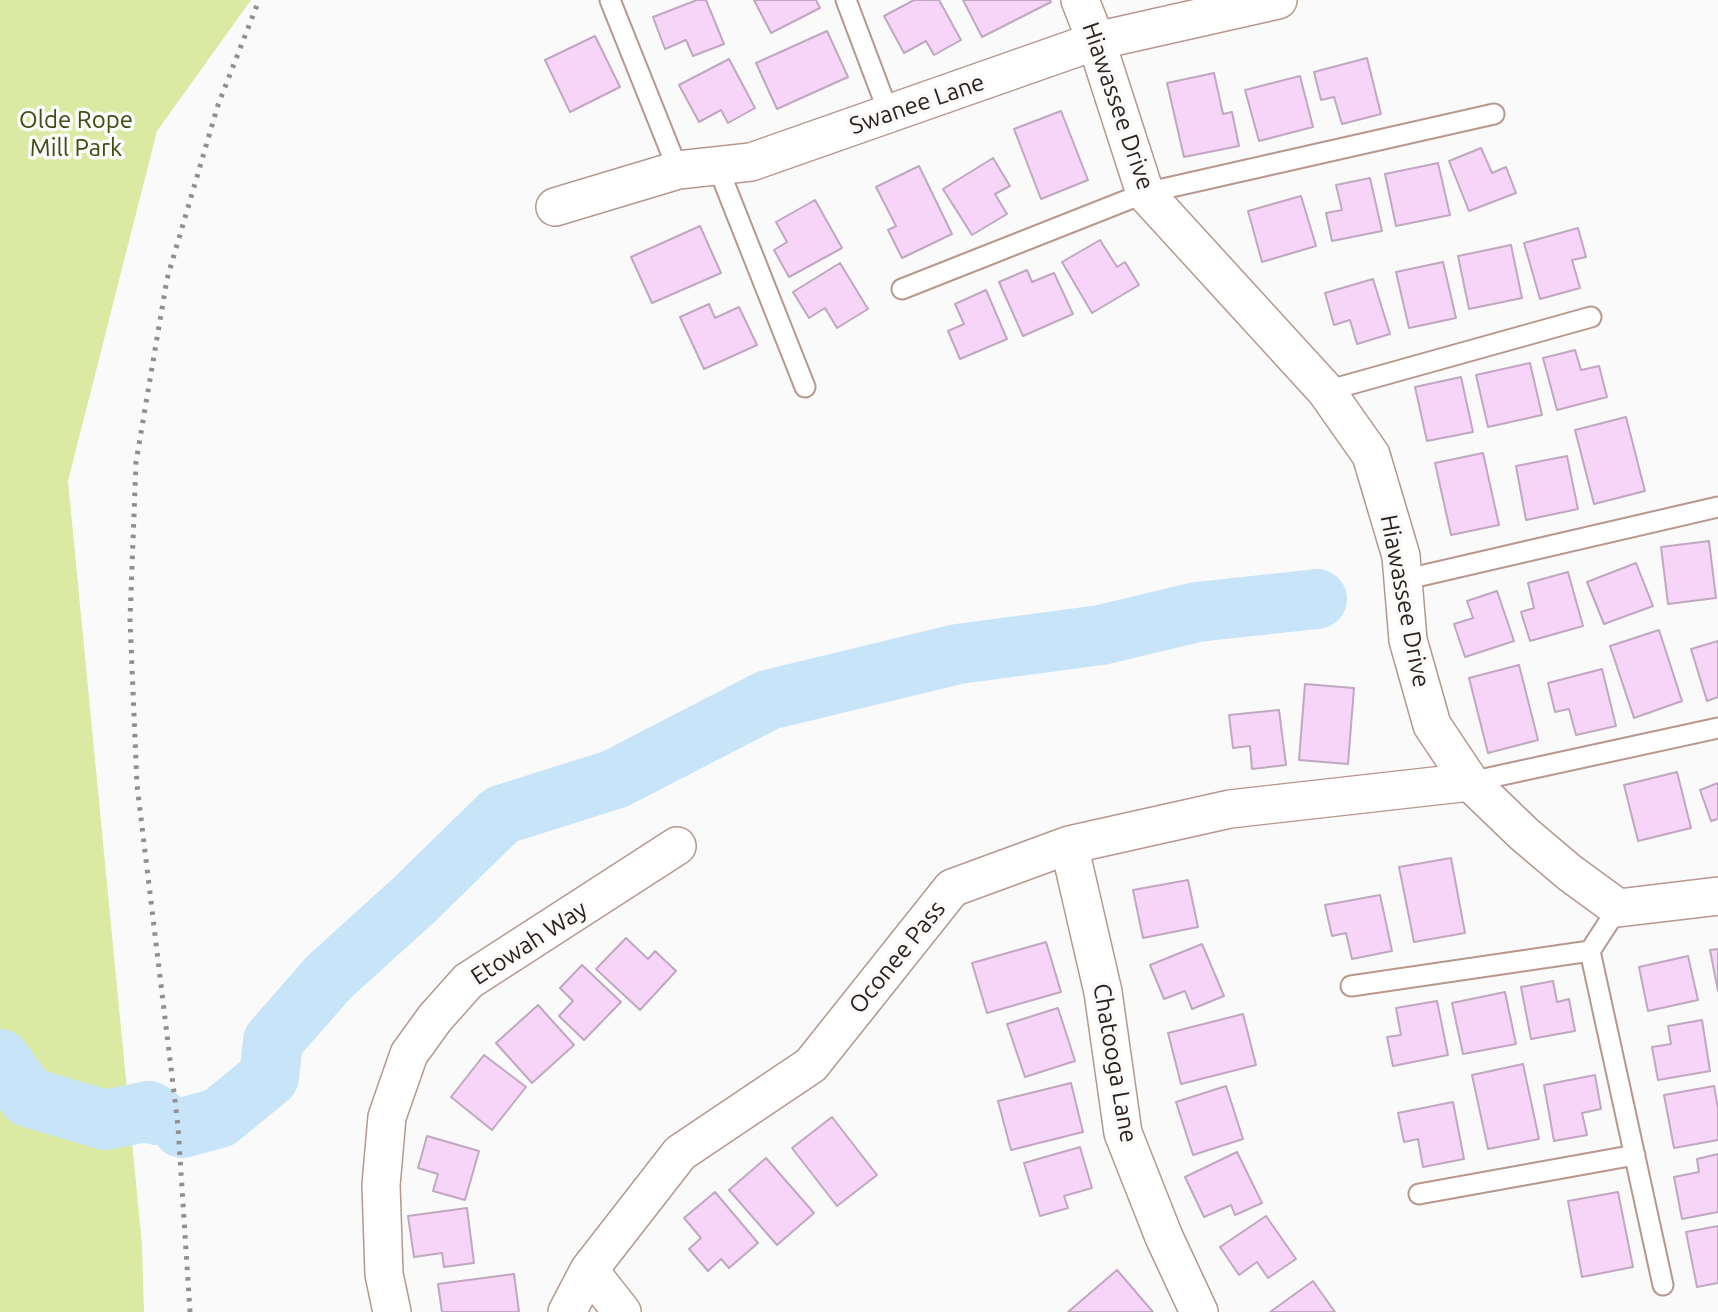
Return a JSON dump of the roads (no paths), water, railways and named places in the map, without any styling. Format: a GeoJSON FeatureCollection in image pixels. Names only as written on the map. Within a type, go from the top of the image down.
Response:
{"type":"FeatureCollection","features":[{"type":"Feature","properties":{"kind":"street","name":"Hiawassee Drive"},"geometry":{"type":"LineString","coordinates":[[1080,0],[1145,193],[1270,333],[1326,391],[1371,455],[1401,556],[1408,640],[1432,725],[1470,782],[1551,857],[1618,908]]}},
{"type":"Feature","properties":{"kind":"street","name":"Swanee Lane"},"geometry":{"type":"LineString","coordinates":[[555,206],[678,170],[751,162],[1096,41],[1278,0]]}},
{"type":"Feature","properties":{"kind":"street","name":"Oconee Pass"},"geometry":{"type":"LineString","coordinates":[[567,1312],[589,1270],[680,1153],[811,1065],[952,888],[1069,845],[1230,809],[1470,782]]}},
{"type":"Feature","properties":{"kind":"street","name":"Chatooga Lane"},"geometry":{"type":"LineString","coordinates":[[1069,845],[1103,992],[1123,1133],[1164,1237],[1199,1312]]}},
{"type":"Feature","properties":{"kind":"street","name":"Etowah Way"},"geometry":{"type":"LineString","coordinates":[[392,1312],[384,1273],[381,1185],[387,1117],[409,1054],[435,1018],[468,981],[677,846]]}},
{"type":"Feature","properties":{"kind":"street"},"geometry":{"type":"LineString","coordinates":[[1618,908],[1718,896]]}},
{"type":"Feature","properties":{"kind":"street"},"geometry":{"type":"LineString","coordinates":[[589,1270],[622,1312]]}},
{"type":"Feature","properties":{"kind":"lane"},"geometry":{"type":"LineString","coordinates":[[610,0],[678,170]]}},
{"type":"Feature","properties":{"kind":"lane"},"geometry":{"type":"LineString","coordinates":[[846,0],[889,114]]}},
{"type":"Feature","properties":{"kind":"lane"},"geometry":{"type":"LineString","coordinates":[[902,289],[1145,193],[1494,114]]}},
{"type":"Feature","properties":{"kind":"lane"},"geometry":{"type":"LineString","coordinates":[[717,166],[805,387]]}},
{"type":"Feature","properties":{"kind":"lane"},"geometry":{"type":"LineString","coordinates":[[1326,391],[1591,317]]}},
{"type":"Feature","properties":{"kind":"lane"},"geometry":{"type":"LineString","coordinates":[[1404,580],[1718,507]]}},
{"type":"Feature","properties":{"kind":"lane"},"geometry":{"type":"LineString","coordinates":[[1470,782],[1718,727]]}},
{"type":"Feature","properties":{"kind":"lane"},"geometry":{"type":"LineString","coordinates":[[1618,908],[1590,951],[1663,1285]]}},
{"type":"Feature","properties":{"kind":"lane"},"geometry":{"type":"LineString","coordinates":[[1351,986],[1590,951]]}},
{"type":"Feature","properties":{"kind":"lane"},"geometry":{"type":"LineString","coordinates":[[1419,1194],[1634,1155]]}},
{"type":"Feature","properties":{"kind":"waterway"},"geometry":{"type":"LineString","coordinates":[[182,1128],[219,1118],[269,1077],[273,1041],[329,977],[414,900],[501,815],[615,779],[768,700],[958,654],[1101,635],[1197,612],[1317,599]]}},
{"type":"Feature","properties":{"kind":"waterway"},"geometry":{"type":"LineString","coordinates":[[0,1059],[28,1097],[105,1120],[149,1111],[156,1115]]}},
{"type":"Feature","properties":{"kind":"railway"},"geometry":{"type":"LineString","coordinates":[[190,1312],[178,1126],[137,785],[130,620],[136,462],[167,279],[218,105],[259,0]]}},
{"type":"Feature","properties":{"kind":"park label","name":"Olde Rope Mill Park"},"geometry":{"type":"Point","coordinates":[76,134]}}]}
